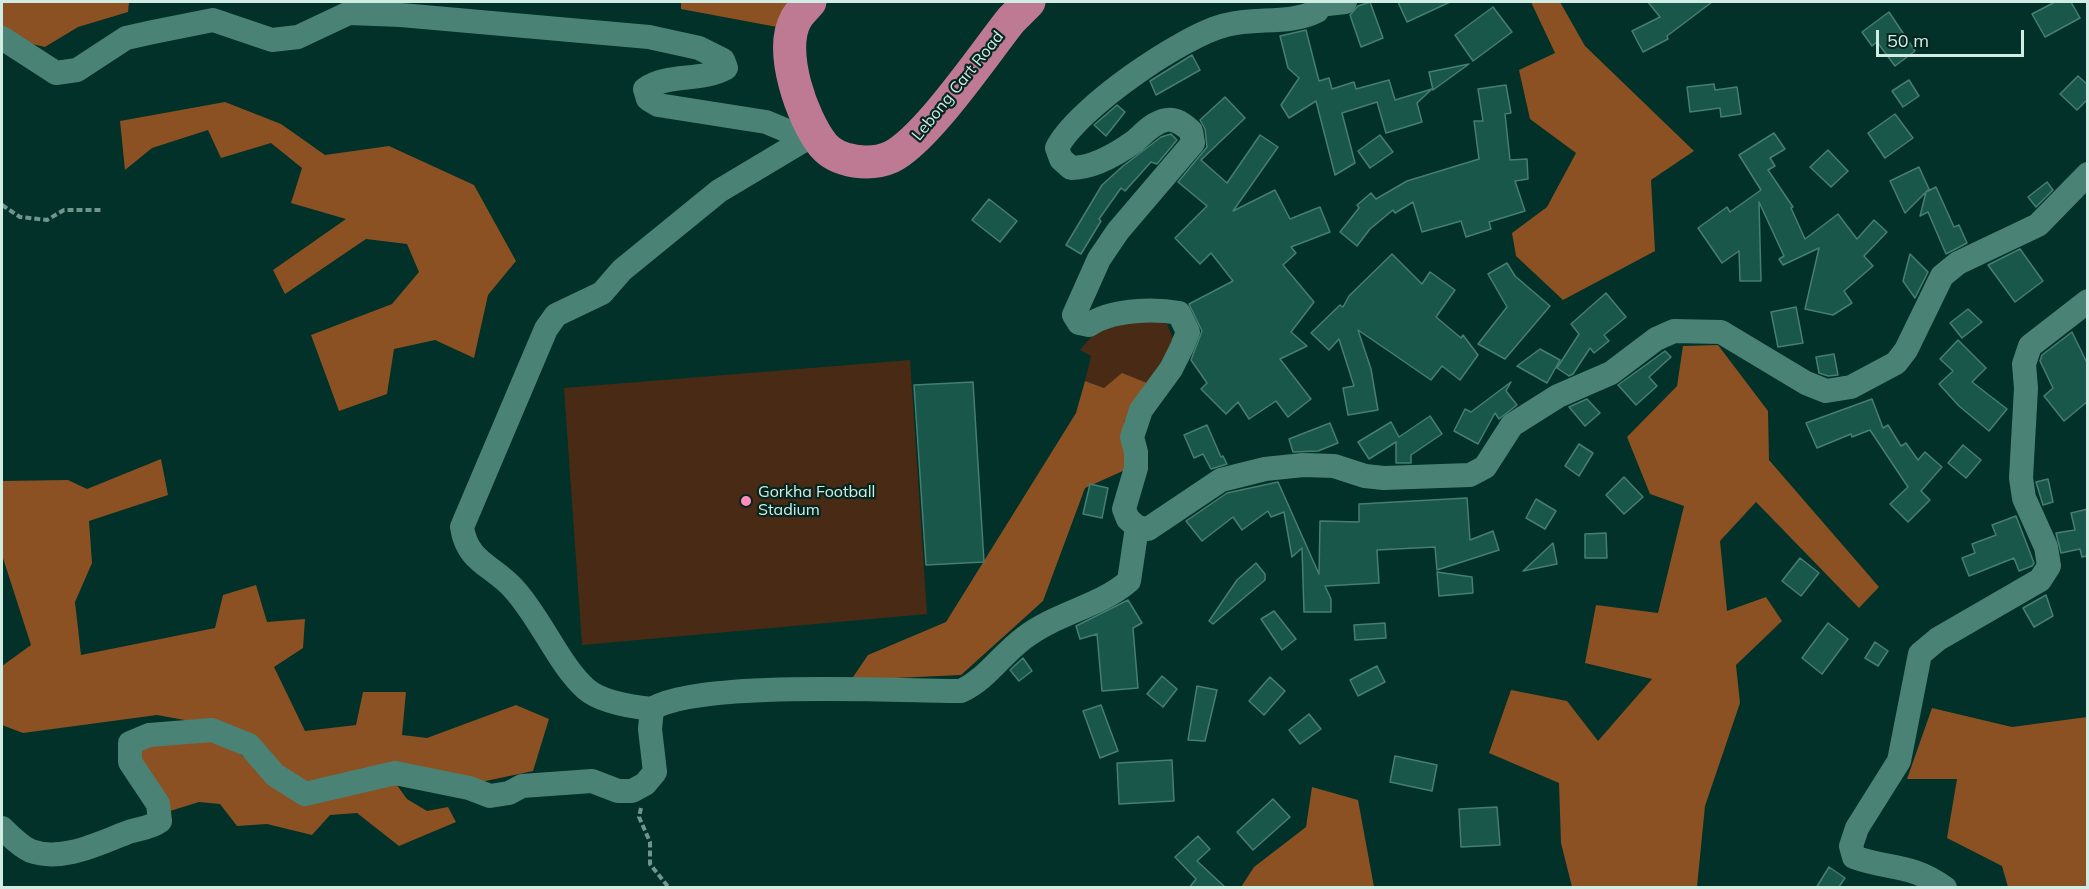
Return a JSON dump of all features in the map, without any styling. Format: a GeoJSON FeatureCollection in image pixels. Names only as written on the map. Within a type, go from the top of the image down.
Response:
{"type":"FeatureCollection","features":[{"type":"Feature","properties":{"kind":"highway"},"geometry":{"type":"LineString","coordinates":[[810,2],[795,20],[790,49],[793,80],[815,142]]}},
{"type":"Feature","properties":{"kind":"highway","name":"Lebong Cart Road"},"geometry":{"type":"LineString","coordinates":[[815,142],[843,157],[861,163],[889,158],[913,144],[1029,2]]}},
{"type":"Feature","properties":{"kind":"street"},"geometry":{"type":"LineString","coordinates":[[1345,2],[1318,3],[1317,11],[1303,18],[1226,25],[1202,35],[1130,77],[1099,100],[1063,135],[1057,148],[1061,159],[1071,168],[1085,168],[1128,146],[1158,123],[1168,119],[1191,130],[1192,143],[1118,231],[1099,259],[1074,315],[1079,323],[1089,325],[1099,318],[1166,310],[1179,313],[1188,332],[1171,369],[1141,410],[1132,437],[1136,452],[1136,468],[1124,509],[1128,519],[1137,527],[1148,529],[1165,520],[1221,480],[1265,469],[1303,465],[1334,466],[1365,476],[1384,478],[1470,475],[1485,466],[1512,425],[1558,396],[1611,373],[1656,339],[1674,331],[1721,332],[1806,382],[1826,391],[1851,387],[1896,363],[1906,350],[1942,276],[1958,263],[2038,225],[2088,174]]}},
{"type":"Feature","properties":{"kind":"street"},"geometry":{"type":"LineString","coordinates":[[2,38],[56,73],[77,70],[126,38],[213,20],[272,40],[298,37],[349,13],[401,15],[649,37],[699,48],[723,60],[726,68],[715,74],[654,83],[645,89],[648,99],[658,105],[766,122],[815,142]]}},
{"type":"Feature","properties":{"kind":"street"},"geometry":{"type":"LineString","coordinates":[[815,142],[719,191],[630,263],[602,293],[556,315],[546,329],[462,527],[464,544],[477,559],[512,586],[570,672],[588,691],[638,708],[652,709],[663,702],[681,697],[736,693],[961,691],[980,682],[1025,637],[1114,593],[1130,580],[1137,527]]}},
{"type":"Feature","properties":{"kind":"street"},"geometry":{"type":"LineString","coordinates":[[1945,888],[1930,876],[1901,866],[1854,857],[1851,846],[1867,812],[1899,761],[1920,654],[1938,639],[2040,580],[2049,566],[2046,547],[2024,498],[2020,478],[2025,388],[2024,364],[2030,346],[2088,301]]}},
{"type":"Feature","properties":{"kind":"street"},"geometry":{"type":"LineString","coordinates":[[2,828],[30,851],[59,854],[94,846],[129,831],[151,828],[160,821],[158,804],[129,762],[130,743],[149,735],[212,730],[249,745],[275,775],[305,794],[395,773],[469,788],[489,796],[508,793],[522,786],[552,782],[592,781],[618,791],[632,791],[645,784],[656,772],[650,729],[652,709]]}},
{"type":"Feature","properties":{"kind":"path"},"geometry":{"type":"LineString","coordinates":[[2,205],[20,217],[47,220],[64,210],[103,210]]}},
{"type":"Feature","properties":{"kind":"path"},"geometry":{"type":"LineString","coordinates":[[645,784],[639,817],[650,842],[650,864],[669,888]]}},
{"type":"Feature","properties":{"kind":"shaded area"},"geometry":{"type":"Polygon","coordinates":[[[2,2],[129,2],[128,12],[78,27],[45,47],[2,37],[2,2]]]}},
{"type":"Feature","properties":{"kind":"shaded area"},"geometry":{"type":"Polygon","coordinates":[[[681,2],[789,2],[777,27],[681,9],[681,2]]]}},
{"type":"Feature","properties":{"kind":"shaded area"},"geometry":{"type":"Polygon","coordinates":[[[1531,2],[1560,2],[1585,46],[1694,151],[1651,180],[1655,251],[1563,300],[1516,256],[1512,233],[1547,207],[1576,153],[1530,119],[1519,70],[1555,53],[1531,2]]]}},
{"type":"Feature","properties":{"kind":"shaded area"},"geometry":{"type":"Polygon","coordinates":[[[225,102],[281,124],[325,155],[389,146],[474,185],[516,261],[488,295],[474,358],[435,340],[394,349],[387,394],[339,411],[311,335],[392,304],[419,272],[407,244],[366,239],[285,294],[273,270],[346,219],[291,203],[302,168],[271,143],[221,158],[208,130],[152,148],[125,170],[120,121],[225,102]]]}},
{"type":"Feature","properties":{"kind":"shaded area"},"geometry":{"type":"Polygon","coordinates":[[[1148,320],[1167,324],[1175,343],[1147,383],[1104,388],[1085,381],[1091,356],[1080,350],[1087,341],[1110,326],[1148,320]]]}},
{"type":"Feature","properties":{"kind":"shaded area"},"geometry":{"type":"Polygon","coordinates":[[[1718,345],[1768,411],[1769,460],[1879,587],[1859,608],[1756,502],[1720,541],[1727,611],[1766,597],[1782,621],[1736,665],[1740,703],[1705,806],[1697,887],[1572,887],[1561,843],[1559,783],[1489,753],[1511,690],[1567,701],[1598,741],[1652,679],[1585,663],[1596,605],[1658,613],[1684,506],[1650,494],[1627,437],[1677,386],[1683,346],[1718,345]]]}},
{"type":"Feature","properties":{"kind":"shaded area","name":"Gorkha Football Stadium"},"geometry":{"type":"Polygon","coordinates":[[[910,360],[927,614],[582,645],[564,388],[910,360]]]}},
{"type":"Feature","properties":{"kind":"shaded area"},"geometry":{"type":"Polygon","coordinates":[[[1122,373],[1147,383],[1124,422],[1125,470],[1085,488],[1043,601],[961,675],[851,680],[868,655],[946,622],[1076,413],[1085,381],[1104,388],[1122,373]]]}},
{"type":"Feature","properties":{"kind":"shaded area"},"geometry":{"type":"Polygon","coordinates":[[[161,459],[168,495],[89,521],[92,563],[75,602],[81,655],[215,628],[223,595],[256,585],[267,622],[305,619],[303,648],[274,667],[305,731],[356,725],[363,692],[406,692],[402,735],[427,738],[516,705],[549,719],[533,771],[476,783],[305,787],[206,724],[157,715],[23,733],[2,725],[2,666],[31,645],[2,555],[2,481],[68,480],[87,489],[161,459]]]}},
{"type":"Feature","properties":{"kind":"shaded area"},"geometry":{"type":"Polygon","coordinates":[[[1932,708],[2012,727],[2087,717],[2087,887],[2008,887],[2002,866],[1947,838],[1957,779],[1907,779],[1932,708]]]}},
{"type":"Feature","properties":{"kind":"shaded area"},"geometry":{"type":"Polygon","coordinates":[[[206,738],[233,748],[277,785],[394,781],[407,799],[427,811],[448,807],[456,822],[399,846],[357,813],[330,815],[312,835],[267,824],[237,826],[220,804],[199,802],[170,811],[137,756],[145,746],[206,738]]]}},
{"type":"Feature","properties":{"kind":"shaded area"},"geometry":{"type":"Polygon","coordinates":[[[1312,787],[1358,800],[1374,887],[1241,887],[1254,867],[1306,827],[1312,787]]]}},
{"type":"Feature","properties":{"kind":"building"},"geometry":{"type":"Polygon","coordinates":[[[1370,2],[1383,38],[1361,47],[1350,15],[1358,6],[1370,2]]]}},
{"type":"Feature","properties":{"kind":"building"},"geometry":{"type":"Polygon","coordinates":[[[1398,2],[1450,2],[1407,22],[1398,2]]]}},
{"type":"Feature","properties":{"kind":"building"},"geometry":{"type":"Polygon","coordinates":[[[1648,2],[1712,2],[1667,36],[1668,39],[1643,52],[1632,31],[1660,17],[1648,2]]]}},
{"type":"Feature","properties":{"kind":"building"},"geometry":{"type":"Polygon","coordinates":[[[2055,2],[2071,2],[2080,18],[2045,37],[2032,14],[2055,2]]]}},
{"type":"Feature","properties":{"kind":"building"},"geometry":{"type":"Polygon","coordinates":[[[1493,7],[1512,32],[1473,61],[1455,35],[1493,7]]]}},
{"type":"Feature","properties":{"kind":"building"},"geometry":{"type":"Polygon","coordinates":[[[1889,12],[1915,51],[1895,66],[1877,42],[1872,46],[1862,32],[1889,12]]]}},
{"type":"Feature","properties":{"kind":"building"},"geometry":{"type":"Polygon","coordinates":[[[1306,30],[1319,81],[1329,78],[1332,89],[1354,82],[1356,89],[1389,80],[1395,100],[1432,89],[1417,103],[1422,122],[1386,133],[1377,102],[1342,113],[1355,163],[1335,175],[1316,101],[1289,118],[1281,105],[1299,78],[1288,68],[1280,36],[1306,30]]]}},
{"type":"Feature","properties":{"kind":"building"},"geometry":{"type":"Polygon","coordinates":[[[1192,55],[1200,70],[1156,95],[1150,81],[1192,55]]]}},
{"type":"Feature","properties":{"kind":"building"},"geometry":{"type":"Polygon","coordinates":[[[1469,64],[1433,90],[1429,72],[1469,64]]]}},
{"type":"Feature","properties":{"kind":"building"},"geometry":{"type":"Polygon","coordinates":[[[2078,76],[2088,85],[2088,99],[2077,110],[2060,94],[2078,76]]]}},
{"type":"Feature","properties":{"kind":"building"},"geometry":{"type":"Polygon","coordinates":[[[1909,80],[1919,96],[1903,107],[1892,91],[1909,80]]]}},
{"type":"Feature","properties":{"kind":"building"},"geometry":{"type":"Polygon","coordinates":[[[1714,84],[1715,90],[1737,87],[1741,114],[1721,117],[1720,108],[1690,112],[1687,87],[1714,84]]]}},
{"type":"Feature","properties":{"kind":"building"},"geometry":{"type":"Polygon","coordinates":[[[1506,85],[1511,113],[1505,114],[1510,160],[1527,159],[1528,179],[1515,181],[1525,211],[1489,222],[1491,229],[1466,237],[1461,221],[1422,232],[1413,202],[1395,213],[1393,210],[1370,229],[1357,246],[1340,232],[1359,208],[1357,205],[1371,193],[1376,199],[1407,181],[1479,159],[1474,121],[1483,121],[1478,89],[1506,85]]]}},
{"type":"Feature","properties":{"kind":"building"},"geometry":{"type":"Polygon","coordinates":[[[1225,97],[1245,118],[1201,160],[1227,183],[1260,135],[1278,147],[1233,211],[1275,190],[1290,219],[1320,207],[1330,232],[1291,247],[1296,253],[1283,265],[1314,302],[1291,332],[1307,346],[1280,359],[1311,399],[1288,417],[1276,401],[1249,419],[1238,402],[1226,414],[1201,389],[1207,383],[1191,360],[1202,331],[1189,304],[1233,281],[1211,253],[1200,264],[1175,238],[1207,206],[1178,182],[1207,147],[1205,129],[1200,120],[1225,97]]]}},
{"type":"Feature","properties":{"kind":"building"},"geometry":{"type":"Polygon","coordinates":[[[1117,105],[1125,112],[1106,136],[1094,125],[1117,105]]]}},
{"type":"Feature","properties":{"kind":"building"},"geometry":{"type":"Polygon","coordinates":[[[1895,114],[1913,138],[1885,158],[1868,133],[1895,114]]]}},
{"type":"Feature","properties":{"kind":"building"},"geometry":{"type":"Polygon","coordinates":[[[1774,133],[1785,149],[1770,158],[1775,166],[1768,170],[1793,207],[1791,208],[1805,239],[1838,214],[1857,239],[1874,220],[1887,232],[1864,256],[1873,266],[1844,291],[1852,303],[1833,315],[1805,309],[1819,248],[1783,265],[1779,259],[1784,256],[1759,202],[1761,281],[1740,281],[1739,251],[1722,263],[1698,228],[1727,207],[1730,212],[1761,190],[1739,155],[1774,133]]]}},
{"type":"Feature","properties":{"kind":"building"},"geometry":{"type":"Polygon","coordinates":[[[1171,134],[1177,140],[1157,164],[1151,162],[1125,191],[1121,188],[1099,219],[1101,221],[1081,254],[1066,245],[1102,185],[1161,137],[1171,134]]]}},
{"type":"Feature","properties":{"kind":"building"},"geometry":{"type":"Polygon","coordinates":[[[1380,135],[1393,152],[1370,168],[1358,151],[1380,135]]]}},
{"type":"Feature","properties":{"kind":"building"},"geometry":{"type":"Polygon","coordinates":[[[1828,150],[1848,171],[1831,187],[1810,167],[1828,150]]]}},
{"type":"Feature","properties":{"kind":"building"},"geometry":{"type":"Polygon","coordinates":[[[1919,167],[1929,189],[1905,213],[1890,181],[1919,167]]]}},
{"type":"Feature","properties":{"kind":"building"},"geometry":{"type":"Polygon","coordinates":[[[2047,182],[2053,190],[2036,207],[2028,197],[2047,182]]]}},
{"type":"Feature","properties":{"kind":"building"},"geometry":{"type":"Polygon","coordinates":[[[1936,187],[1954,227],[1959,225],[1967,243],[1946,254],[1928,212],[1920,216],[1926,192],[1936,187]]]}},
{"type":"Feature","properties":{"kind":"building"},"geometry":{"type":"Polygon","coordinates":[[[989,199],[1017,221],[1000,242],[972,220],[989,199]]]}},
{"type":"Feature","properties":{"kind":"building"},"geometry":{"type":"Polygon","coordinates":[[[2020,249],[2043,281],[2015,302],[1988,265],[2020,249]]]}},
{"type":"Feature","properties":{"kind":"building"},"geometry":{"type":"Polygon","coordinates":[[[1392,254],[1422,284],[1430,272],[1455,290],[1436,317],[1461,338],[1463,335],[1478,355],[1460,380],[1442,366],[1431,380],[1358,330],[1371,369],[1378,410],[1348,415],[1343,388],[1354,386],[1339,339],[1329,350],[1311,333],[1340,305],[1343,307],[1349,296],[1392,254]]]}},
{"type":"Feature","properties":{"kind":"building"},"geometry":{"type":"Polygon","coordinates":[[[1910,254],[1928,272],[1915,298],[1903,281],[1910,254]]]}},
{"type":"Feature","properties":{"kind":"building"},"geometry":{"type":"Polygon","coordinates":[[[1507,263],[1515,276],[1550,306],[1505,359],[1478,344],[1507,307],[1488,274],[1507,263]]]}},
{"type":"Feature","properties":{"kind":"building"},"geometry":{"type":"Polygon","coordinates":[[[1606,293],[1626,317],[1604,335],[1609,341],[1594,353],[1590,348],[1573,374],[1569,376],[1557,368],[1579,334],[1571,324],[1606,293]]]}},
{"type":"Feature","properties":{"kind":"building"},"geometry":{"type":"Polygon","coordinates":[[[1796,307],[1803,343],[1778,347],[1771,312],[1796,307]]]}},
{"type":"Feature","properties":{"kind":"building"},"geometry":{"type":"Polygon","coordinates":[[[1968,309],[1982,322],[1962,338],[1950,323],[1968,309]]]}},
{"type":"Feature","properties":{"kind":"building"},"geometry":{"type":"Polygon","coordinates":[[[2072,332],[2088,365],[2088,401],[2064,421],[2044,396],[2053,388],[2040,361],[2042,355],[2072,332]]]}},
{"type":"Feature","properties":{"kind":"building"},"geometry":{"type":"Polygon","coordinates":[[[1958,340],[1986,368],[1972,382],[2007,409],[1989,431],[1959,406],[1939,384],[1953,371],[1940,359],[1958,340]]]}},
{"type":"Feature","properties":{"kind":"building"},"geometry":{"type":"Polygon","coordinates":[[[1540,349],[1560,360],[1547,383],[1517,366],[1540,349]]]}},
{"type":"Feature","properties":{"kind":"building"},"geometry":{"type":"Polygon","coordinates":[[[1665,351],[1671,357],[1649,377],[1657,386],[1636,405],[1618,385],[1665,351]]]}},
{"type":"Feature","properties":{"kind":"building"},"geometry":{"type":"Polygon","coordinates":[[[1834,354],[1838,375],[1828,376],[1819,373],[1816,357],[1834,354]]]}},
{"type":"Feature","properties":{"kind":"building"},"geometry":{"type":"Polygon","coordinates":[[[973,382],[984,562],[926,565],[914,385],[973,382]]]}},
{"type":"Feature","properties":{"kind":"building"},"geometry":{"type":"Polygon","coordinates":[[[1511,382],[1506,391],[1517,405],[1499,419],[1495,413],[1478,444],[1454,431],[1465,409],[1471,412],[1511,382]]]}},
{"type":"Feature","properties":{"kind":"building"},"geometry":{"type":"Polygon","coordinates":[[[1587,399],[1600,413],[1585,426],[1569,407],[1587,399]]]}},
{"type":"Feature","properties":{"kind":"building"},"geometry":{"type":"Polygon","coordinates":[[[1872,399],[1883,428],[1888,425],[1901,446],[1906,443],[1918,460],[1925,452],[1942,467],[1921,491],[1930,500],[1908,522],[1890,504],[1908,487],[1870,430],[1852,437],[1851,434],[1817,448],[1806,423],[1872,399]]]}},
{"type":"Feature","properties":{"kind":"building"},"geometry":{"type":"Polygon","coordinates":[[[1430,416],[1442,434],[1411,455],[1411,463],[1396,463],[1396,442],[1369,459],[1358,442],[1391,422],[1399,437],[1430,416]]]}},
{"type":"Feature","properties":{"kind":"building"},"geometry":{"type":"Polygon","coordinates":[[[1330,423],[1338,443],[1318,451],[1293,452],[1289,439],[1330,423]]]}},
{"type":"Feature","properties":{"kind":"building"},"geometry":{"type":"Polygon","coordinates":[[[1207,425],[1221,457],[1223,456],[1227,464],[1211,469],[1203,454],[1194,458],[1184,435],[1207,425]]]}},
{"type":"Feature","properties":{"kind":"building"},"geometry":{"type":"Polygon","coordinates":[[[1579,444],[1593,453],[1579,476],[1565,466],[1579,444]]]}},
{"type":"Feature","properties":{"kind":"building"},"geometry":{"type":"Polygon","coordinates":[[[1963,445],[1981,460],[1966,478],[1948,463],[1963,445]]]}},
{"type":"Feature","properties":{"kind":"building"},"geometry":{"type":"Polygon","coordinates":[[[1624,477],[1643,497],[1624,514],[1606,495],[1624,477]]]}},
{"type":"Feature","properties":{"kind":"building"},"geometry":{"type":"Polygon","coordinates":[[[2048,479],[2053,502],[2043,505],[2036,482],[2048,479]]]}},
{"type":"Feature","properties":{"kind":"building"},"geometry":{"type":"Polygon","coordinates":[[[1278,482],[1319,574],[1320,521],[1359,522],[1359,504],[1467,498],[1470,540],[1493,531],[1499,550],[1437,570],[1435,547],[1377,550],[1379,583],[1325,586],[1331,599],[1331,612],[1304,612],[1302,548],[1292,557],[1284,512],[1271,517],[1268,511],[1242,530],[1233,517],[1202,541],[1186,521],[1227,493],[1278,482]]]}},
{"type":"Feature","properties":{"kind":"building"},"geometry":{"type":"Polygon","coordinates":[[[1090,484],[1108,488],[1102,518],[1083,514],[1090,484]]]}},
{"type":"Feature","properties":{"kind":"building"},"geometry":{"type":"Polygon","coordinates":[[[1536,499],[1556,511],[1545,529],[1526,518],[1536,499]]]}},
{"type":"Feature","properties":{"kind":"building"},"geometry":{"type":"Polygon","coordinates":[[[2088,509],[2088,556],[2082,557],[2080,549],[2061,553],[2056,533],[2075,530],[2071,513],[2088,509]]]}},
{"type":"Feature","properties":{"kind":"building"},"geometry":{"type":"Polygon","coordinates":[[[2016,516],[2034,563],[2032,566],[2019,571],[2014,558],[1969,576],[1962,558],[1975,553],[1972,544],[1996,535],[1992,525],[2016,516]]]}},
{"type":"Feature","properties":{"kind":"building"},"geometry":{"type":"Polygon","coordinates":[[[1606,533],[1607,558],[1585,558],[1585,534],[1606,533]]]}},
{"type":"Feature","properties":{"kind":"building"},"geometry":{"type":"Polygon","coordinates":[[[1553,543],[1557,564],[1523,571],[1553,543]]]}},
{"type":"Feature","properties":{"kind":"building"},"geometry":{"type":"Polygon","coordinates":[[[1800,558],[1819,573],[1801,596],[1782,581],[1800,558]]]}},
{"type":"Feature","properties":{"kind":"building"},"geometry":{"type":"Polygon","coordinates":[[[1256,563],[1265,574],[1265,580],[1213,624],[1209,621],[1237,580],[1256,563]]]}},
{"type":"Feature","properties":{"kind":"building"},"geometry":{"type":"Polygon","coordinates":[[[1437,572],[1472,577],[1473,593],[1439,596],[1437,572]]]}},
{"type":"Feature","properties":{"kind":"building"},"geometry":{"type":"Polygon","coordinates":[[[2046,595],[2053,616],[2034,627],[2023,608],[2046,595]]]}},
{"type":"Feature","properties":{"kind":"building"},"geometry":{"type":"Polygon","coordinates":[[[1128,600],[1142,623],[1133,628],[1138,688],[1102,691],[1097,634],[1080,639],[1076,626],[1128,600]]]}},
{"type":"Feature","properties":{"kind":"building"},"geometry":{"type":"Polygon","coordinates":[[[1274,611],[1296,639],[1282,650],[1261,619],[1274,611]]]}},
{"type":"Feature","properties":{"kind":"building"},"geometry":{"type":"Polygon","coordinates":[[[1385,623],[1386,638],[1355,640],[1354,625],[1385,623]]]}},
{"type":"Feature","properties":{"kind":"building"},"geometry":{"type":"Polygon","coordinates":[[[1828,623],[1848,639],[1822,674],[1802,658],[1828,623]]]}},
{"type":"Feature","properties":{"kind":"building"},"geometry":{"type":"Polygon","coordinates":[[[1875,642],[1888,651],[1878,666],[1865,658],[1875,642]]]}},
{"type":"Feature","properties":{"kind":"building"},"geometry":{"type":"Polygon","coordinates":[[[1023,658],[1032,671],[1019,681],[1010,670],[1023,658]]]}},
{"type":"Feature","properties":{"kind":"building"},"geometry":{"type":"Polygon","coordinates":[[[1377,666],[1385,682],[1358,696],[1350,680],[1377,666]]]}},
{"type":"Feature","properties":{"kind":"building"},"geometry":{"type":"Polygon","coordinates":[[[1162,676],[1177,689],[1163,707],[1147,694],[1162,676]]]}},
{"type":"Feature","properties":{"kind":"building"},"geometry":{"type":"Polygon","coordinates":[[[1270,677],[1285,691],[1264,715],[1249,701],[1270,677]]]}},
{"type":"Feature","properties":{"kind":"building"},"geometry":{"type":"Polygon","coordinates":[[[1197,686],[1217,690],[1205,741],[1188,740],[1197,686]]]}},
{"type":"Feature","properties":{"kind":"building"},"geometry":{"type":"Polygon","coordinates":[[[1101,705],[1118,751],[1100,758],[1083,711],[1101,705]]]}},
{"type":"Feature","properties":{"kind":"building"},"geometry":{"type":"Polygon","coordinates":[[[1309,714],[1321,729],[1300,744],[1289,730],[1309,714]]]}},
{"type":"Feature","properties":{"kind":"building"},"geometry":{"type":"Polygon","coordinates":[[[1395,756],[1437,765],[1432,791],[1390,782],[1395,756]]]}},
{"type":"Feature","properties":{"kind":"building"},"geometry":{"type":"Polygon","coordinates":[[[1172,760],[1174,801],[1119,804],[1117,763],[1172,760]]]}},
{"type":"Feature","properties":{"kind":"building"},"geometry":{"type":"Polygon","coordinates":[[[1273,799],[1290,817],[1253,850],[1237,832],[1273,799]]]}},
{"type":"Feature","properties":{"kind":"building"},"geometry":{"type":"Polygon","coordinates":[[[1497,807],[1500,845],[1461,847],[1459,809],[1497,807]]]}},
{"type":"Feature","properties":{"kind":"building"},"geometry":{"type":"Polygon","coordinates":[[[1198,836],[1210,849],[1197,861],[1226,888],[1189,888],[1196,879],[1175,857],[1198,836]]]}},
{"type":"Feature","properties":{"kind":"building"},"geometry":{"type":"Polygon","coordinates":[[[1829,867],[1845,878],[1838,888],[1816,888],[1829,867]]]}},
{"type":"Feature","properties":{"kind":"place","name":"Gorkha Football Stadium"},"geometry":{"type":"Point","coordinates":[746,501]}}]}
